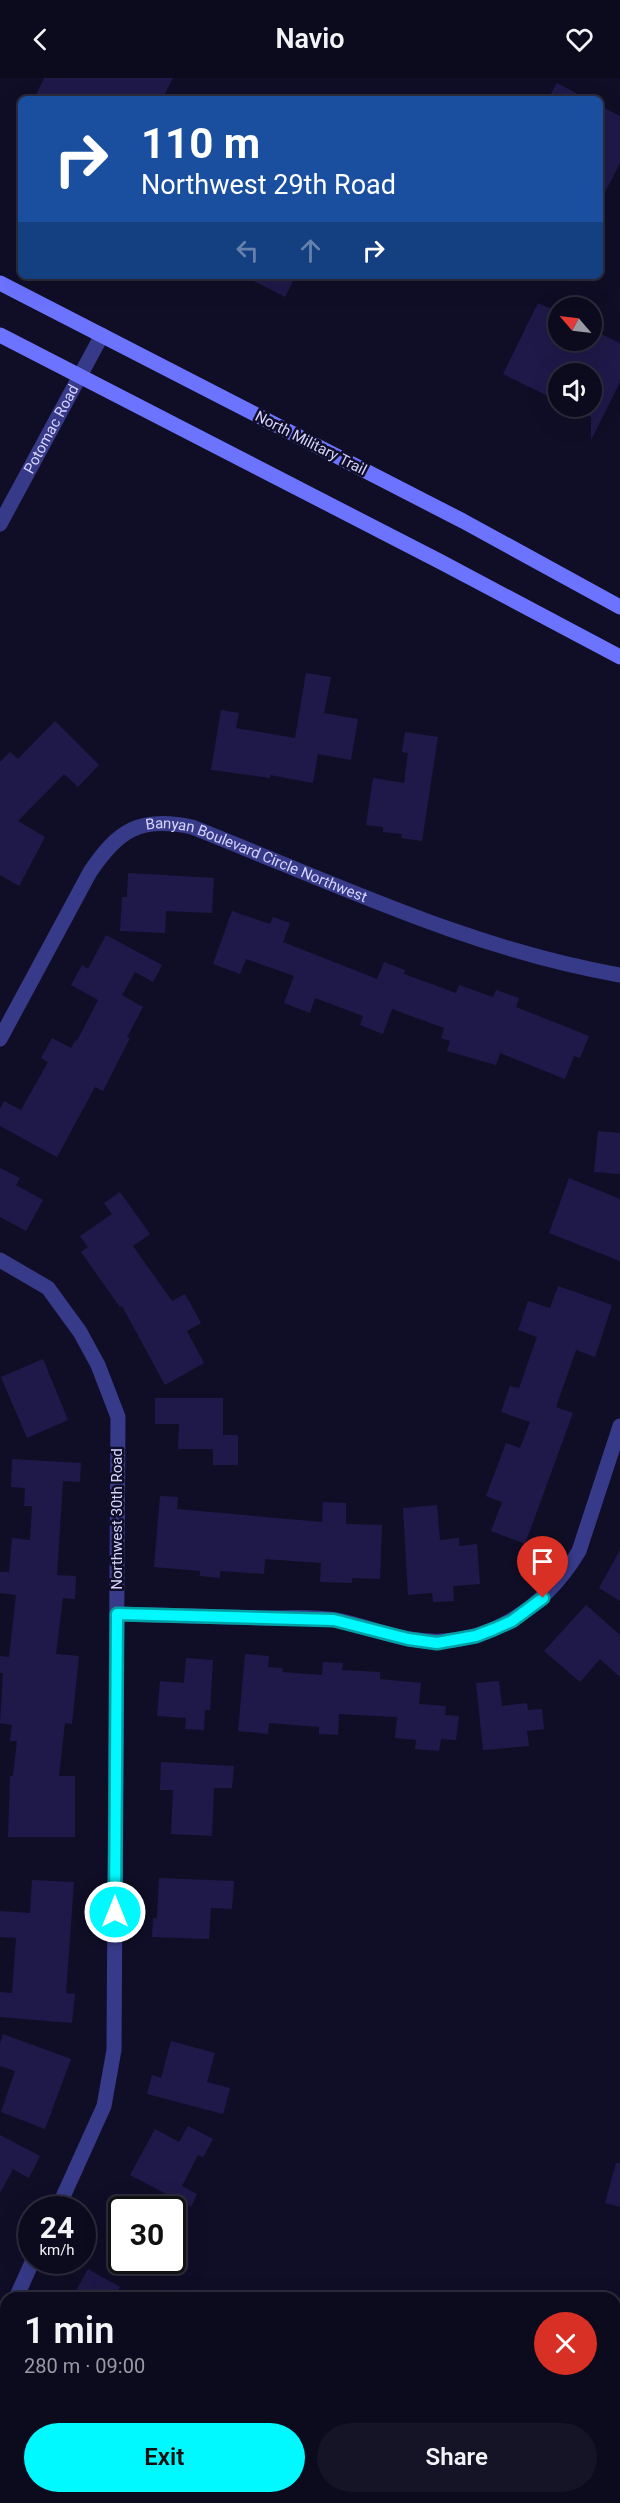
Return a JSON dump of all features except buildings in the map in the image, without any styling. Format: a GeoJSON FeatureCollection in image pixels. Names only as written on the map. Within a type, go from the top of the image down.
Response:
{"type":"FeatureCollection","features":[{"type":"Feature","properties":{"kind":"main road","name":"North Military Trail"},"geometry":{"type":"LineString","coordinates":[[0,283],[463,521],[620,607]]}},
{"type":"Feature","properties":{"kind":"main road"},"geometry":{"type":"LineString","coordinates":[[0,335],[441,562],[620,657]]}},
{"type":"Feature","properties":{"kind":"street","name":"Potomac Road"},"geometry":{"type":"LineString","coordinates":[[0,524],[102,335]]}},
{"type":"Feature","properties":{"kind":"street","name":"Banyan Boulevard Circle Northwest"},"geometry":{"type":"LineString","coordinates":[[0,1038],[90,872],[107,846],[121,835],[156,823],[174,823],[192,827],[440,927],[512,950],[586,969],[620,975]]}},
{"type":"Feature","properties":{"kind":"street","name":"Northwest 30th Road"},"geometry":{"type":"LineString","coordinates":[[0,1260],[48,1288],[80,1332],[93,1356],[118,1417],[113,2069],[98,2124],[64,2196]]}},
{"type":"Feature","properties":{"kind":"street"},"geometry":{"type":"LineString","coordinates":[[117,1614],[334,1620],[408,1639],[437,1643],[466,1638],[494,1629],[512,1621],[536,1604],[569,1568],[579,1551],[620,1426]]}},
{"type":"Feature","properties":{"kind":"street"},"geometry":{"type":"LineString","coordinates":[[19,2292],[27,2274]]}},
{"type":"Feature","properties":{"kind":"route"},"geometry":{"type":"LineString","coordinates":[[115,1912],[117,1614],[334,1620],[408,1639],[437,1643],[457,1641],[494,1629],[512,1621],[543,1598]]}}]}
